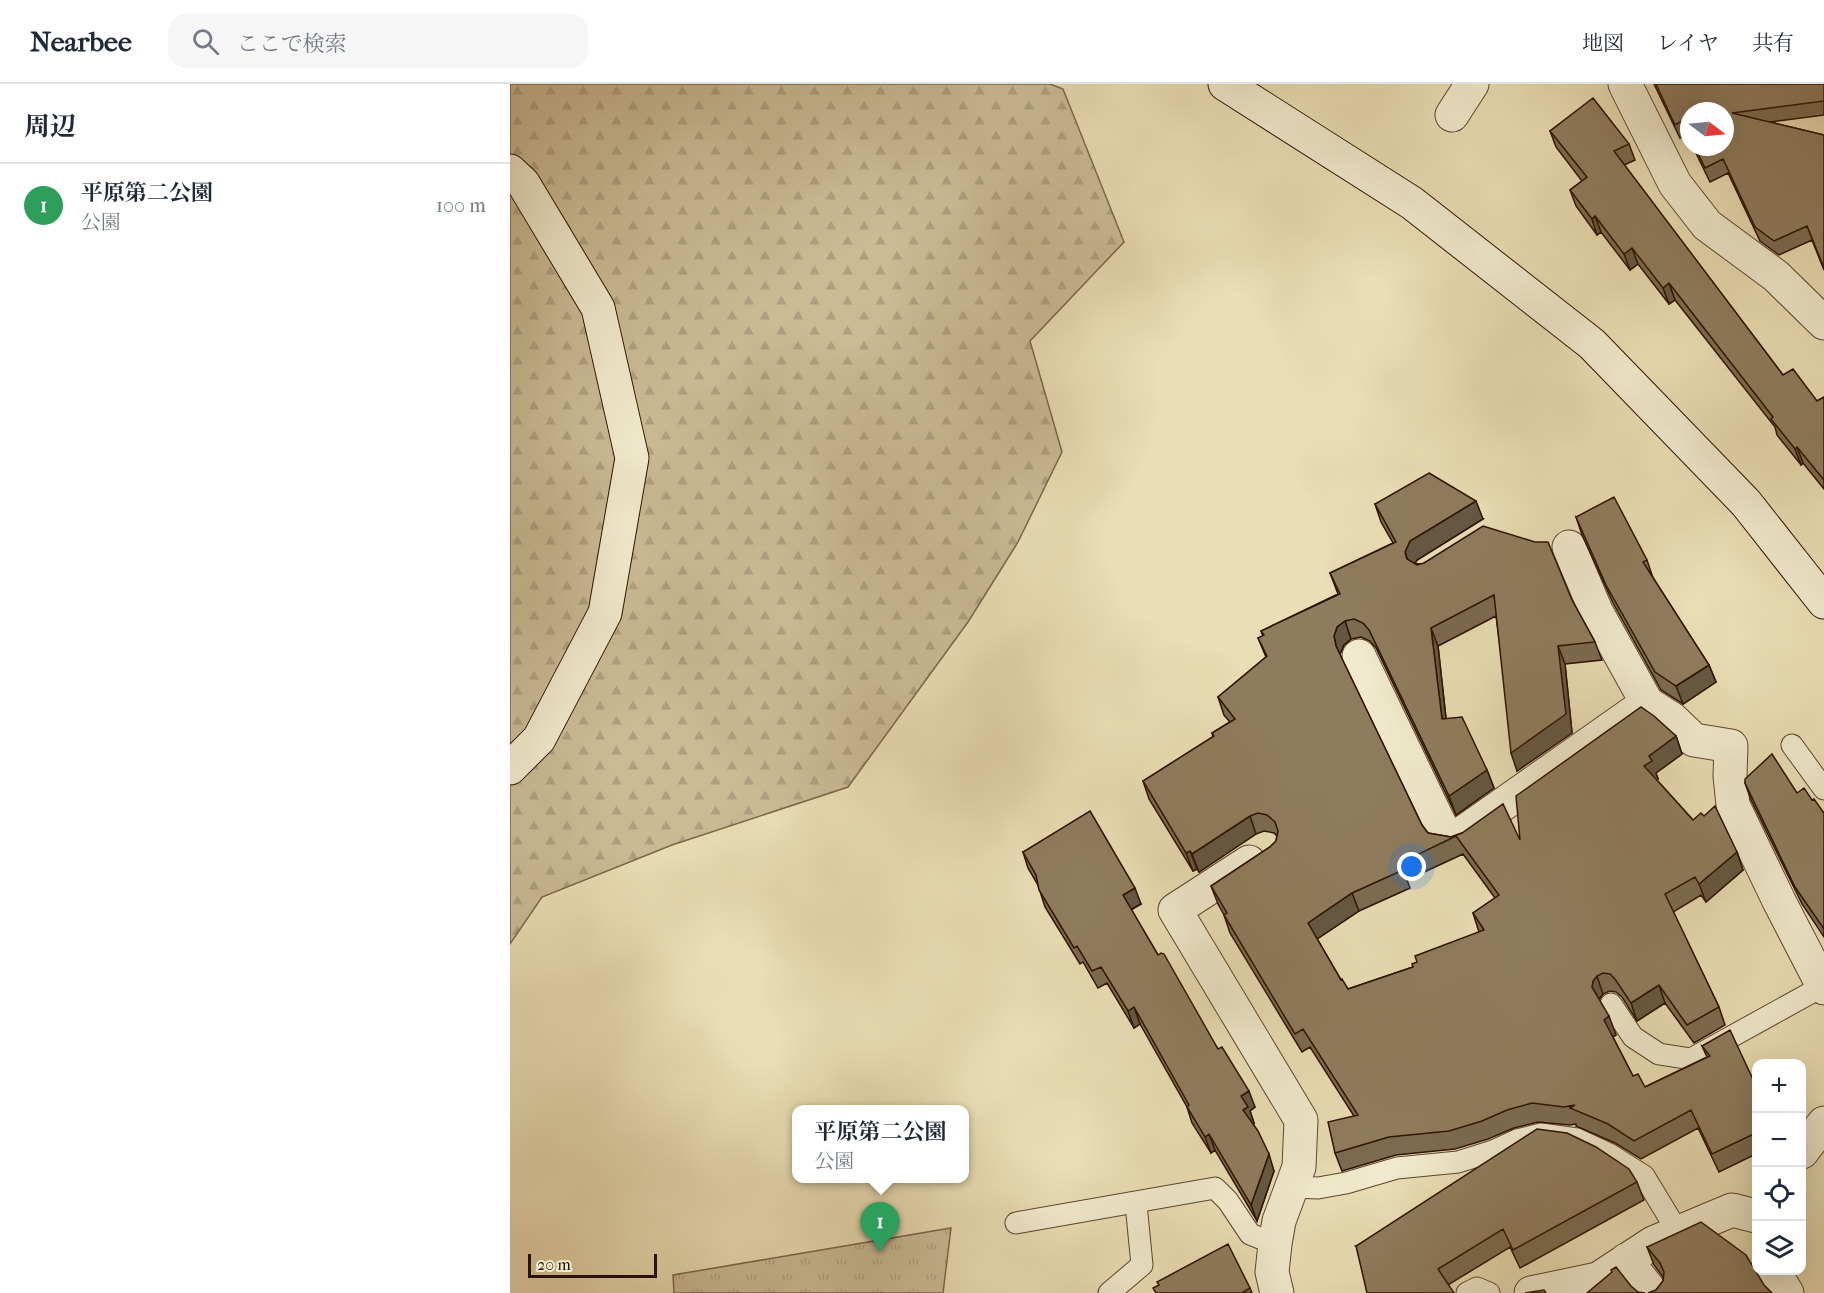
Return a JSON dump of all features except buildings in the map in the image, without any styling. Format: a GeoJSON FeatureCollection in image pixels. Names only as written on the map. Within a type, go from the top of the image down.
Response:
{"type":"FeatureCollection","features":[{"type":"Feature","properties":{"kind":"street"},"geometry":{"type":"LineString","coordinates":[[1225,84],[1412,203],[1592,344],[1746,503],[1824,602]]}},
{"type":"Feature","properties":{"kind":"street"},"geometry":{"type":"LineString","coordinates":[[1452,115],[1473,84]]}},
{"type":"Feature","properties":{"kind":"street"},"geometry":{"type":"LineString","coordinates":[[1625,84],[1675,183],[1707,225],[1776,276],[1824,323]]}},
{"type":"Feature","properties":{"kind":"street"},"geometry":{"type":"LineString","coordinates":[[510,171],[524,183],[598,308],[632,458],[605,613],[539,739],[510,768]]}},
{"type":"Feature","properties":{"kind":"street"},"geometry":{"type":"LineString","coordinates":[[1561,548],[1647,703],[1672,719],[1694,740],[1731,746],[1730,776],[1733,805],[1823,987]]}},
{"type":"Feature","properties":{"kind":"street"},"geometry":{"type":"LineString","coordinates":[[1359,656],[1445,835],[1458,836],[1647,703]]}},
{"type":"Feature","properties":{"kind":"street"},"geometry":{"type":"LineString","coordinates":[[1266,850],[1175,910],[1301,1120],[1299,1167],[1279,1221],[1275,1244],[1272,1272],[1277,1293]]}},
{"type":"Feature","properties":{"kind":"street"},"geometry":{"type":"LineString","coordinates":[[1806,1147],[1824,1123]]}},
{"type":"Feature","properties":{"kind":"street"},"geometry":{"type":"LineString","coordinates":[[1531,1293],[1598,1279],[1653,1243],[1732,1210],[1752,1215]]}},
{"type":"Feature","properties":{"kind":"street"},"geometry":{"type":"LineString","coordinates":[[1626,1260],[1652,1293]]}},
{"type":"Feature","properties":{"kind":"street"},"geometry":{"type":"LineString","coordinates":[[1776,1275],[1787,1293]]}},
{"type":"Feature","properties":{"kind":"lane"},"geometry":{"type":"LineString","coordinates":[[1792,745],[1824,789]]}},
{"type":"Feature","properties":{"kind":"lane"},"geometry":{"type":"LineString","coordinates":[[1611,1005],[1633,1037],[1659,1054],[1691,1059],[1823,987]]}},
{"type":"Feature","properties":{"kind":"lane"},"geometry":{"type":"LineString","coordinates":[[1292,1187],[1318,1188],[1346,1184],[1396,1168],[1458,1162],[1493,1151],[1517,1140],[1541,1134],[1577,1138],[1609,1154],[1644,1176],[1678,1232]]}},
{"type":"Feature","properties":{"kind":"lane"},"geometry":{"type":"LineString","coordinates":[[1016,1223],[1136,1204],[1215,1188],[1228,1201],[1250,1234],[1275,1244]]}},
{"type":"Feature","properties":{"kind":"lane"},"geometry":{"type":"LineString","coordinates":[[1109,1293],[1142,1265],[1136,1204]]}},
{"type":"Feature","properties":{"kind":"lane"},"geometry":{"type":"LineString","coordinates":[[1467,1293],[1477,1288],[1489,1293]]}},
{"type":"Feature","properties":{"kind":"green space"},"geometry":{"type":"Polygon","coordinates":[[[510,84],[1050,84],[1063,89],[1124,242],[1030,341],[1062,452],[1018,542],[968,622],[848,787],[672,845],[542,897],[510,944],[510,84]]]}},
{"type":"Feature","properties":{"kind":"green space"},"geometry":{"type":"Polygon","coordinates":[[[951,1228],[943,1293],[674,1293],[673,1275],[951,1228]]]}},
{"type":"Feature","properties":{"kind":"place","name":"平原第二公園"},"geometry":{"type":"Point","coordinates":[880,1252]}}]}
